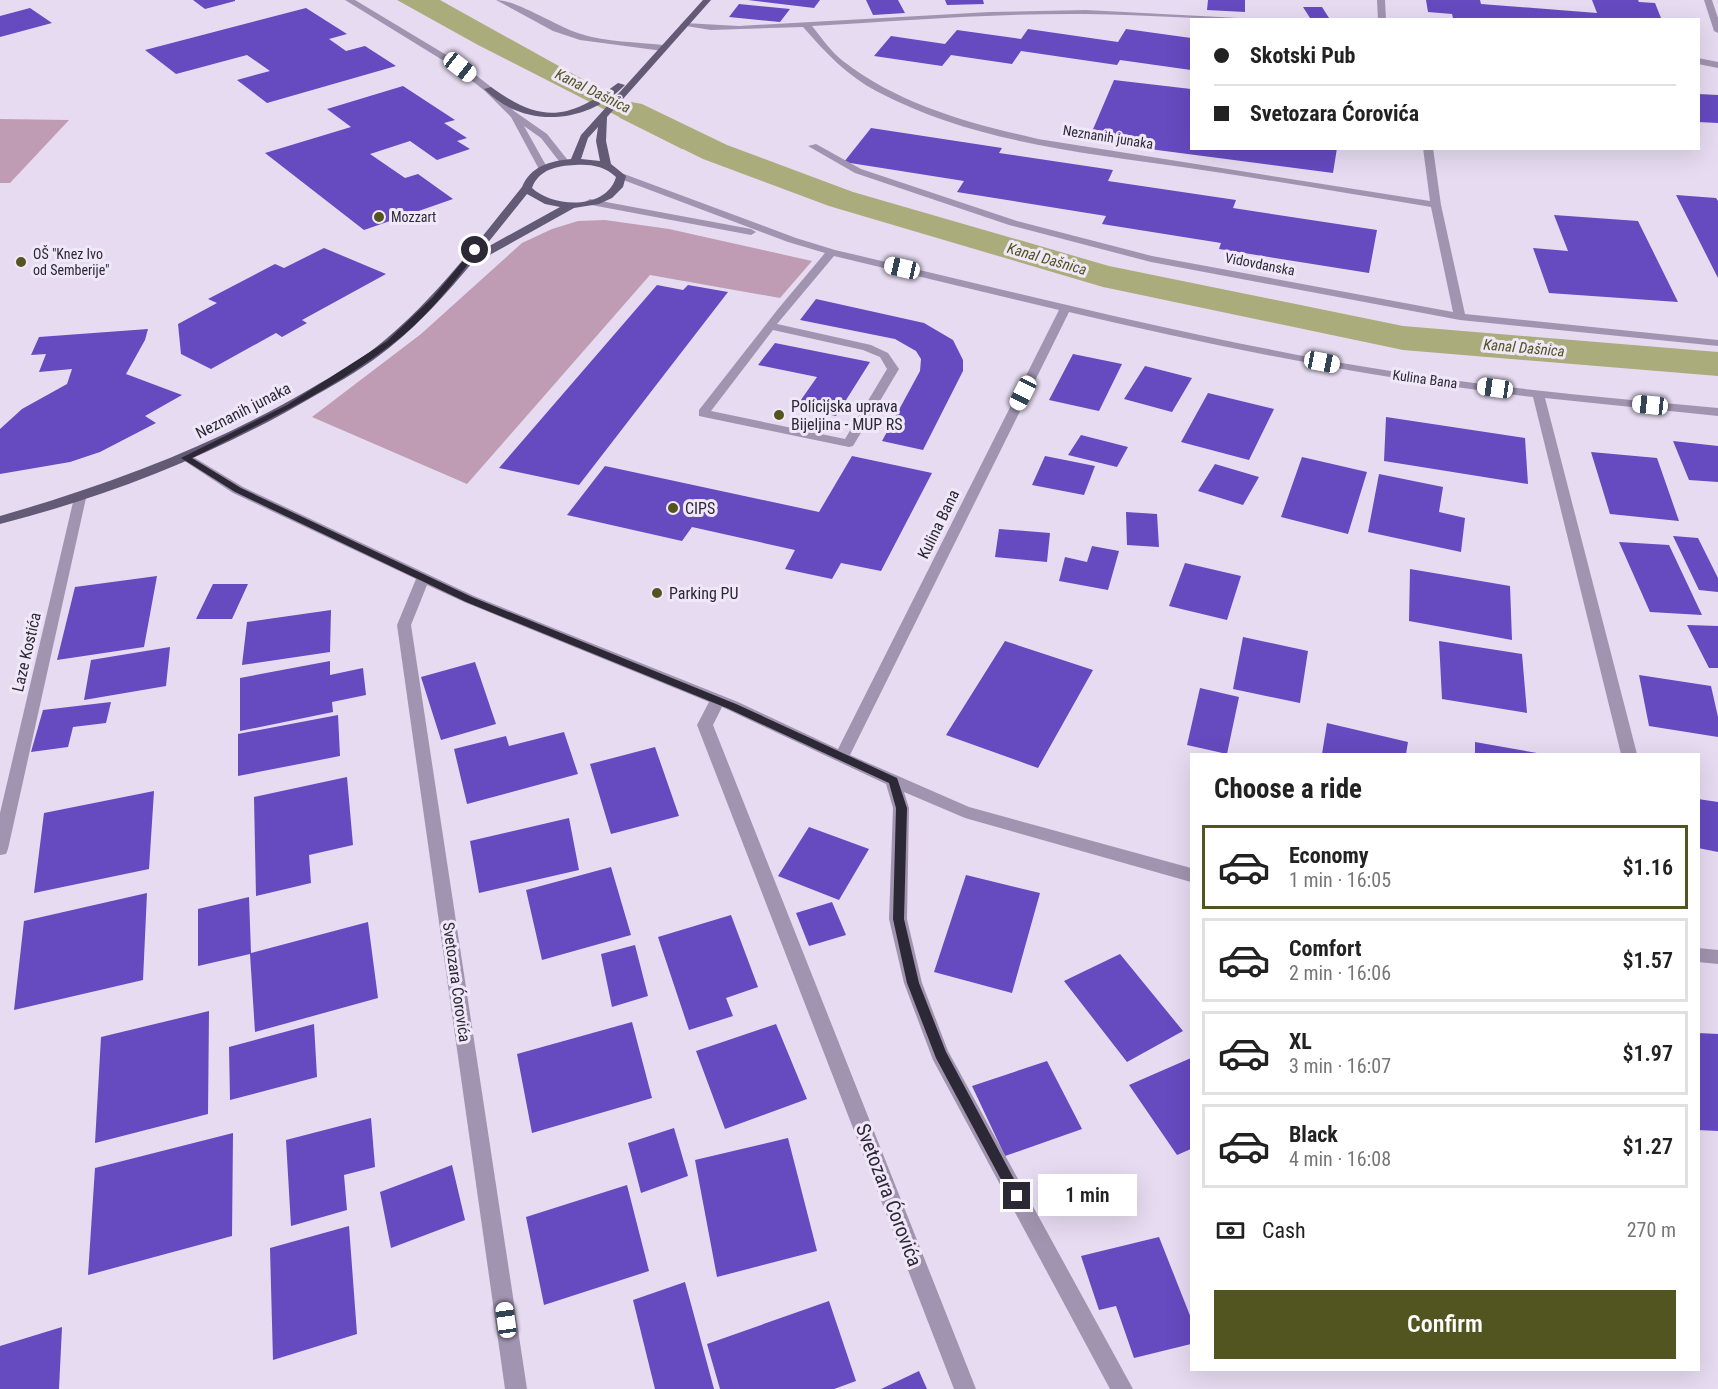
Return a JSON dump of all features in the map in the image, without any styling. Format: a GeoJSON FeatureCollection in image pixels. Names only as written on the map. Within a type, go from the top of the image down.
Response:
{"type":"FeatureCollection","features":[{"type":"Feature","properties":{"kind":"main road"},"geometry":{"type":"LineString","coordinates":[[570,162],[584,137],[636,76],[707,0]]}},
{"type":"Feature","properties":{"kind":"main road"},"geometry":{"type":"LineString","coordinates":[[488,89],[518,110],[534,114],[560,115],[585,109],[636,76]]}},
{"type":"Feature","properties":{"kind":"main road"},"geometry":{"type":"LineString","coordinates":[[603,117],[601,141],[606,165]]}},
{"type":"Feature","properties":{"kind":"main road"},"geometry":{"type":"LineString","coordinates":[[462,266],[528,227],[573,205],[605,198],[616,191],[621,183],[621,176],[606,165],[570,162],[543,169]]}},
{"type":"Feature","properties":{"kind":"main road","name":"Neznanih junaka"},"geometry":{"type":"LineString","coordinates":[[0,520],[80,498],[186,458],[290,407],[390,343],[435,299],[527,188],[528,181],[543,169]]}},
{"type":"Feature","properties":{"kind":"main road"},"geometry":{"type":"LineString","coordinates":[[527,188],[531,195],[542,201],[573,205]]}},
{"type":"Feature","properties":{"kind":"street"},"geometry":{"type":"LineString","coordinates":[[349,0],[450,60],[488,89],[512,113],[544,136],[570,162]]}},
{"type":"Feature","properties":{"kind":"street"},"geometry":{"type":"LineString","coordinates":[[500,0],[556,29],[583,38],[663,48]]}},
{"type":"Feature","properties":{"kind":"street"},"geometry":{"type":"LineString","coordinates":[[1381,0],[1382,18]]}},
{"type":"Feature","properties":{"kind":"street"},"geometry":{"type":"LineString","coordinates":[[1708,0],[1718,31]]}},
{"type":"Feature","properties":{"kind":"street"},"geometry":{"type":"LineString","coordinates":[[684,25],[711,28],[806,26],[990,14],[1062,13],[1183,14],[1242,18]]}},
{"type":"Feature","properties":{"kind":"street","name":"Neznanih junaka"},"geometry":{"type":"LineString","coordinates":[[806,26],[813,38],[843,68],[871,85],[905,102],[996,133],[1075,148],[1436,205]]}},
{"type":"Feature","properties":{"kind":"street"},"geometry":{"type":"LineString","coordinates":[[512,113],[543,169]]}},
{"type":"Feature","properties":{"kind":"street","name":"Vidovdanska"},"geometry":{"type":"LineString","coordinates":[[813,146],[858,171],[1013,223],[1151,259],[1460,317],[1718,343]]}},
{"type":"Feature","properties":{"kind":"street"},"geometry":{"type":"LineString","coordinates":[[1428,150],[1436,205],[1460,317]]}},
{"type":"Feature","properties":{"kind":"street"},"geometry":{"type":"LineString","coordinates":[[621,176],[792,240]]}},
{"type":"Feature","properties":{"kind":"street"},"geometry":{"type":"LineString","coordinates":[[590,202],[792,240]]}},
{"type":"Feature","properties":{"kind":"street","name":"Kulina Bana"},"geometry":{"type":"LineString","coordinates":[[792,240],[832,252],[1188,335],[1367,371],[1538,394],[1718,412]]}},
{"type":"Feature","properties":{"kind":"street"},"geometry":{"type":"LineString","coordinates":[[770,326],[867,347],[884,355],[893,369],[849,443],[703,413],[770,326],[832,252]]}},
{"type":"Feature","properties":{"kind":"street","name":"Kulina Bana"},"geometry":{"type":"LineString","coordinates":[[841,758],[1066,307]]}},
{"type":"Feature","properties":{"kind":"street"},"geometry":{"type":"LineString","coordinates":[[1538,394],[1629,753]]}},
{"type":"Feature","properties":{"kind":"street"},"geometry":{"type":"LineString","coordinates":[[186,458],[238,490],[469,599],[718,700],[841,758],[964,812],[1190,875]]}},
{"type":"Feature","properties":{"kind":"street","name":"Laze Kostića"},"geometry":{"type":"LineString","coordinates":[[0,849],[80,498]]}},
{"type":"Feature","properties":{"kind":"street","name":"Svetozara Ćorovića"},"geometry":{"type":"LineString","coordinates":[[423,578],[404,625],[516,1389]]}},
{"type":"Feature","properties":{"kind":"street","name":"Svetozara Ćorovića"},"geometry":{"type":"LineString","coordinates":[[718,700],[705,725],[965,1389]]}},
{"type":"Feature","properties":{"kind":"street"},"geometry":{"type":"LineString","coordinates":[[893,781],[901,808],[898,919],[913,983],[940,1054],[1122,1389]]}},
{"type":"Feature","properties":{"kind":"street"},"geometry":{"type":"LineString","coordinates":[[1700,955],[1718,957]]}},
{"type":"Feature","properties":{"kind":"shaded area"},"geometry":{"type":"Polygon","coordinates":[[[0,119],[69,120],[10,183],[0,183],[0,119]]]}},
{"type":"Feature","properties":{"kind":"shaded area"},"geometry":{"type":"Polygon","coordinates":[[[605,220],[669,229],[812,261],[780,298],[650,275],[467,484],[312,417],[421,334],[522,243],[552,229],[578,221],[605,220]]]}},
{"type":"Feature","properties":{"kind":"water"},"geometry":{"type":"Polygon","coordinates":[[[397,0],[440,0],[593,85],[704,140],[682,149],[478,45],[397,0]]]}},
{"type":"Feature","properties":{"kind":"building"},"geometry":{"type":"Polygon","coordinates":[[[193,0],[235,0],[235,1],[205,9],[193,0]]]}},
{"type":"Feature","properties":{"kind":"building"},"geometry":{"type":"Polygon","coordinates":[[[748,0],[820,0],[814,8],[748,0]]]}},
{"type":"Feature","properties":{"kind":"building"},"geometry":{"type":"Polygon","coordinates":[[[866,0],[898,0],[905,13],[873,15],[866,0]]]}},
{"type":"Feature","properties":{"kind":"building"},"geometry":{"type":"Polygon","coordinates":[[[945,0],[983,0],[984,4],[947,5],[945,0]]]}},
{"type":"Feature","properties":{"kind":"building"},"geometry":{"type":"Polygon","coordinates":[[[1208,0],[1245,0],[1245,12],[1207,10],[1208,0]]]}},
{"type":"Feature","properties":{"kind":"building"},"geometry":{"type":"Polygon","coordinates":[[[1426,0],[1480,0],[1481,4],[1597,13],[1592,0],[1638,0],[1655,3],[1661,18],[1453,18],[1452,14],[1428,12],[1426,0]]]}},
{"type":"Feature","properties":{"kind":"building"},"geometry":{"type":"Polygon","coordinates":[[[739,4],[790,9],[780,22],[729,17],[739,4]]]}},
{"type":"Feature","properties":{"kind":"building"},"geometry":{"type":"Polygon","coordinates":[[[1303,7],[1322,7],[1329,18],[1310,18],[1303,7]]]}},
{"type":"Feature","properties":{"kind":"building"},"geometry":{"type":"Polygon","coordinates":[[[30,8],[52,23],[0,37],[0,16],[30,8]]]}},
{"type":"Feature","properties":{"kind":"building"},"geometry":{"type":"Polygon","coordinates":[[[306,8],[347,34],[329,39],[346,51],[365,46],[396,66],[267,103],[237,80],[270,71],[247,55],[176,74],[145,50],[306,8]]]}},
{"type":"Feature","properties":{"kind":"building"},"geometry":{"type":"Polygon","coordinates":[[[1028,29],[1118,42],[1126,29],[1190,38],[1190,70],[1120,60],[1117,65],[1021,51],[1012,64],[951,55],[942,66],[874,56],[891,36],[945,44],[957,30],[1021,39],[1028,29]]]}},
{"type":"Feature","properties":{"kind":"building"},"geometry":{"type":"Polygon","coordinates":[[[1114,80],[1190,89],[1190,150],[1337,150],[1333,173],[1088,141],[1114,80]]]}},
{"type":"Feature","properties":{"kind":"building"},"geometry":{"type":"Polygon","coordinates":[[[403,86],[455,120],[444,123],[467,138],[457,141],[470,149],[437,160],[410,141],[370,154],[405,178],[418,174],[453,199],[364,230],[265,153],[351,127],[327,109],[403,86]]]}},
{"type":"Feature","properties":{"kind":"building"},"geometry":{"type":"Polygon","coordinates":[[[1700,94],[1718,95],[1718,123],[1700,122],[1700,94]]]}},
{"type":"Feature","properties":{"kind":"building"},"geometry":{"type":"Polygon","coordinates":[[[871,128],[1002,148],[999,153],[1113,170],[1108,181],[1236,200],[1233,208],[1377,230],[1369,273],[1219,249],[1221,243],[1102,224],[1106,216],[957,192],[964,181],[844,162],[871,128]]]}},
{"type":"Feature","properties":{"kind":"building"},"geometry":{"type":"Polygon","coordinates":[[[1676,195],[1716,198],[1718,201],[1718,278],[1676,195]]]}},
{"type":"Feature","properties":{"kind":"building"},"geometry":{"type":"Polygon","coordinates":[[[1554,215],[1638,221],[1678,302],[1549,293],[1533,248],[1568,251],[1554,215]]]}},
{"type":"Feature","properties":{"kind":"building"},"geometry":{"type":"Polygon","coordinates":[[[324,248],[386,274],[302,320],[307,323],[282,337],[276,333],[211,369],[181,354],[178,324],[217,303],[208,299],[275,264],[284,268],[324,248]]]}},
{"type":"Feature","properties":{"kind":"building"},"geometry":{"type":"Polygon","coordinates":[[[657,285],[683,290],[688,285],[728,292],[579,485],[499,468],[657,285]]]}},
{"type":"Feature","properties":{"kind":"building"},"geometry":{"type":"Polygon","coordinates":[[[816,299],[924,323],[953,340],[963,360],[963,371],[923,450],[882,441],[920,371],[921,359],[916,351],[895,339],[800,320],[816,299]]]}},
{"type":"Feature","properties":{"kind":"building"},"geometry":{"type":"Polygon","coordinates":[[[148,329],[145,340],[126,374],[182,395],[145,416],[156,423],[100,452],[70,462],[0,474],[0,429],[22,409],[67,384],[72,369],[39,372],[46,354],[31,355],[39,337],[148,329]]]}},
{"type":"Feature","properties":{"kind":"building"},"geometry":{"type":"Polygon","coordinates":[[[775,343],[870,362],[836,416],[796,407],[817,377],[758,365],[775,343]]]}},
{"type":"Feature","properties":{"kind":"building"},"geometry":{"type":"Polygon","coordinates":[[[1073,354],[1122,364],[1099,411],[1049,400],[1073,354]]]}},
{"type":"Feature","properties":{"kind":"building"},"geometry":{"type":"Polygon","coordinates":[[[1145,366],[1192,378],[1172,412],[1124,399],[1145,366]]]}},
{"type":"Feature","properties":{"kind":"building"},"geometry":{"type":"Polygon","coordinates":[[[1208,393],[1274,409],[1249,460],[1181,442],[1208,393]]]}},
{"type":"Feature","properties":{"kind":"building"},"geometry":{"type":"Polygon","coordinates":[[[1386,417],[1525,438],[1528,484],[1384,461],[1386,417]]]}},
{"type":"Feature","properties":{"kind":"building"},"geometry":{"type":"Polygon","coordinates":[[[1081,435],[1128,447],[1117,467],[1068,455],[1081,435]]]}},
{"type":"Feature","properties":{"kind":"building"},"geometry":{"type":"Polygon","coordinates":[[[1673,441],[1718,446],[1718,482],[1689,480],[1673,441]]]}},
{"type":"Feature","properties":{"kind":"building"},"geometry":{"type":"Polygon","coordinates":[[[1591,452],[1657,458],[1679,521],[1610,514],[1591,452]]]}},
{"type":"Feature","properties":{"kind":"building"},"geometry":{"type":"Polygon","coordinates":[[[852,456],[932,473],[881,571],[841,563],[832,579],[785,569],[795,550],[692,527],[682,541],[567,515],[605,466],[819,512],[852,456]]]}},
{"type":"Feature","properties":{"kind":"building"},"geometry":{"type":"Polygon","coordinates":[[[1045,456],[1095,466],[1084,495],[1032,485],[1045,456]]]}},
{"type":"Feature","properties":{"kind":"building"},"geometry":{"type":"Polygon","coordinates":[[[1302,457],[1367,472],[1348,534],[1281,517],[1302,457]]]}},
{"type":"Feature","properties":{"kind":"building"},"geometry":{"type":"Polygon","coordinates":[[[1215,464],[1259,477],[1243,505],[1198,491],[1215,464]]]}},
{"type":"Feature","properties":{"kind":"building"},"geometry":{"type":"Polygon","coordinates":[[[1379,474],[1443,487],[1439,512],[1465,518],[1461,552],[1368,532],[1379,474]]]}},
{"type":"Feature","properties":{"kind":"building"},"geometry":{"type":"Polygon","coordinates":[[[1126,512],[1157,514],[1159,547],[1127,545],[1126,512]]]}},
{"type":"Feature","properties":{"kind":"building"},"geometry":{"type":"Polygon","coordinates":[[[999,529],[1050,533],[1047,562],[995,557],[999,529]]]}},
{"type":"Feature","properties":{"kind":"building"},"geometry":{"type":"Polygon","coordinates":[[[1673,536],[1698,538],[1718,578],[1718,592],[1699,590],[1673,536]]]}},
{"type":"Feature","properties":{"kind":"building"},"geometry":{"type":"Polygon","coordinates":[[[1619,542],[1669,545],[1702,615],[1650,612],[1619,542]]]}},
{"type":"Feature","properties":{"kind":"building"},"geometry":{"type":"Polygon","coordinates":[[[1092,546],[1119,551],[1108,590],[1059,581],[1065,557],[1087,562],[1092,546]]]}},
{"type":"Feature","properties":{"kind":"building"},"geometry":{"type":"Polygon","coordinates":[[[1185,563],[1241,576],[1227,620],[1169,606],[1185,563]]]}},
{"type":"Feature","properties":{"kind":"building"},"geometry":{"type":"Polygon","coordinates":[[[1410,569],[1510,586],[1512,640],[1409,621],[1410,569]]]}},
{"type":"Feature","properties":{"kind":"building"},"geometry":{"type":"Polygon","coordinates":[[[157,576],[144,647],[57,660],[75,587],[157,576]]]}},
{"type":"Feature","properties":{"kind":"building"},"geometry":{"type":"Polygon","coordinates":[[[213,584],[248,584],[232,619],[196,619],[213,584]]]}},
{"type":"Feature","properties":{"kind":"building"},"geometry":{"type":"Polygon","coordinates":[[[331,610],[330,652],[242,665],[247,622],[331,610]]]}},
{"type":"Feature","properties":{"kind":"building"},"geometry":{"type":"Polygon","coordinates":[[[1687,625],[1718,626],[1718,668],[1709,668],[1687,625]]]}},
{"type":"Feature","properties":{"kind":"building"},"geometry":{"type":"Polygon","coordinates":[[[1243,637],[1308,651],[1300,703],[1233,689],[1243,637]]]}},
{"type":"Feature","properties":{"kind":"building"},"geometry":{"type":"Polygon","coordinates":[[[1005,641],[1093,670],[1038,768],[946,735],[1005,641]]]}},
{"type":"Feature","properties":{"kind":"building"},"geometry":{"type":"Polygon","coordinates":[[[1439,641],[1522,654],[1527,713],[1442,699],[1439,641]]]}},
{"type":"Feature","properties":{"kind":"building"},"geometry":{"type":"Polygon","coordinates":[[[170,647],[166,686],[84,700],[91,660],[170,647]]]}},
{"type":"Feature","properties":{"kind":"building"},"geometry":{"type":"Polygon","coordinates":[[[330,661],[330,675],[363,668],[366,695],[332,702],[333,712],[240,731],[240,678],[330,661]]]}},
{"type":"Feature","properties":{"kind":"building"},"geometry":{"type":"Polygon","coordinates":[[[475,662],[496,724],[441,740],[421,677],[475,662]]]}},
{"type":"Feature","properties":{"kind":"building"},"geometry":{"type":"Polygon","coordinates":[[[1639,675],[1711,686],[1718,717],[1718,737],[1649,726],[1639,675]]]}},
{"type":"Feature","properties":{"kind":"building"},"geometry":{"type":"Polygon","coordinates":[[[1200,688],[1239,697],[1227,753],[1187,745],[1200,688]]]}},
{"type":"Feature","properties":{"kind":"building"},"geometry":{"type":"Polygon","coordinates":[[[111,702],[106,723],[73,727],[68,747],[31,752],[43,710],[111,702]]]}},
{"type":"Feature","properties":{"kind":"building"},"geometry":{"type":"Polygon","coordinates":[[[338,715],[340,756],[238,776],[238,734],[338,715]]]}},
{"type":"Feature","properties":{"kind":"building"},"geometry":{"type":"Polygon","coordinates":[[[1327,723],[1408,742],[1406,753],[1322,753],[1327,723]]]}},
{"type":"Feature","properties":{"kind":"building"},"geometry":{"type":"Polygon","coordinates":[[[564,732],[578,774],[467,804],[454,749],[506,736],[509,746],[564,732]]]}},
{"type":"Feature","properties":{"kind":"building"},"geometry":{"type":"Polygon","coordinates":[[[1475,742],[1537,753],[1475,753],[1475,742]]]}},
{"type":"Feature","properties":{"kind":"building"},"geometry":{"type":"Polygon","coordinates":[[[655,747],[679,816],[611,834],[590,764],[655,747]]]}},
{"type":"Feature","properties":{"kind":"building"},"geometry":{"type":"Polygon","coordinates":[[[347,777],[353,845],[309,855],[311,883],[256,896],[254,797],[347,777]]]}},
{"type":"Feature","properties":{"kind":"building"},"geometry":{"type":"Polygon","coordinates":[[[154,791],[149,869],[34,893],[44,813],[154,791]]]}},
{"type":"Feature","properties":{"kind":"building"},"geometry":{"type":"Polygon","coordinates":[[[1700,799],[1718,802],[1718,852],[1700,848],[1700,799]]]}},
{"type":"Feature","properties":{"kind":"building"},"geometry":{"type":"Polygon","coordinates":[[[569,818],[579,870],[479,893],[470,841],[569,818]]]}},
{"type":"Feature","properties":{"kind":"building"},"geometry":{"type":"Polygon","coordinates":[[[809,827],[869,849],[839,900],[778,876],[809,827]]]}},
{"type":"Feature","properties":{"kind":"building"},"geometry":{"type":"Polygon","coordinates":[[[611,867],[631,935],[542,960],[526,890],[611,867]]]}},
{"type":"Feature","properties":{"kind":"building"},"geometry":{"type":"Polygon","coordinates":[[[966,875],[1040,893],[1012,993],[934,972],[966,875]]]}},
{"type":"Feature","properties":{"kind":"building"},"geometry":{"type":"Polygon","coordinates":[[[147,893],[143,980],[14,1010],[24,921],[147,893]]]}},
{"type":"Feature","properties":{"kind":"building"},"geometry":{"type":"Polygon","coordinates":[[[249,897],[251,953],[368,922],[378,998],[255,1032],[250,954],[198,966],[198,909],[249,897]]]}},
{"type":"Feature","properties":{"kind":"building"},"geometry":{"type":"Polygon","coordinates":[[[832,902],[846,935],[809,946],[796,913],[832,902]]]}},
{"type":"Feature","properties":{"kind":"building"},"geometry":{"type":"Polygon","coordinates":[[[731,915],[758,987],[726,998],[733,1016],[689,1030],[658,937],[731,915]]]}},
{"type":"Feature","properties":{"kind":"building"},"geometry":{"type":"Polygon","coordinates":[[[635,945],[648,996],[612,1007],[601,954],[635,945]]]}},
{"type":"Feature","properties":{"kind":"building"},"geometry":{"type":"Polygon","coordinates":[[[1120,954],[1183,1031],[1127,1062],[1064,981],[1120,954]]]}},
{"type":"Feature","properties":{"kind":"building"},"geometry":{"type":"Polygon","coordinates":[[[209,1011],[208,1114],[95,1143],[101,1037],[209,1011]]]}},
{"type":"Feature","properties":{"kind":"building"},"geometry":{"type":"Polygon","coordinates":[[[632,1022],[652,1098],[532,1133],[517,1054],[632,1022]]]}},
{"type":"Feature","properties":{"kind":"building"},"geometry":{"type":"Polygon","coordinates":[[[314,1024],[317,1077],[230,1100],[229,1047],[314,1024]]]}},
{"type":"Feature","properties":{"kind":"building"},"geometry":{"type":"Polygon","coordinates":[[[776,1024],[807,1099],[725,1129],[696,1051],[776,1024]]]}},
{"type":"Feature","properties":{"kind":"building"},"geometry":{"type":"Polygon","coordinates":[[[1700,1033],[1718,1034],[1718,1131],[1700,1130],[1700,1033]]]}},
{"type":"Feature","properties":{"kind":"building"},"geometry":{"type":"Polygon","coordinates":[[[1190,1058],[1190,1149],[1177,1155],[1129,1085],[1190,1058]]]}},
{"type":"Feature","properties":{"kind":"building"},"geometry":{"type":"Polygon","coordinates":[[[1047,1061],[1082,1129],[1005,1156],[972,1086],[1047,1061]]]}},
{"type":"Feature","properties":{"kind":"building"},"geometry":{"type":"Polygon","coordinates":[[[371,1118],[375,1167],[344,1175],[347,1210],[291,1226],[286,1140],[371,1118]]]}},
{"type":"Feature","properties":{"kind":"building"},"geometry":{"type":"Polygon","coordinates":[[[674,1128],[688,1176],[641,1193],[628,1143],[674,1128]]]}},
{"type":"Feature","properties":{"kind":"building"},"geometry":{"type":"Polygon","coordinates":[[[233,1133],[232,1236],[88,1275],[95,1168],[233,1133]]]}},
{"type":"Feature","properties":{"kind":"building"},"geometry":{"type":"Polygon","coordinates":[[[788,1138],[817,1251],[717,1277],[695,1160],[788,1138]]]}},
{"type":"Feature","properties":{"kind":"building"},"geometry":{"type":"Polygon","coordinates":[[[452,1165],[465,1220],[391,1248],[380,1192],[452,1165]]]}},
{"type":"Feature","properties":{"kind":"building"},"geometry":{"type":"Polygon","coordinates":[[[627,1185],[649,1271],[544,1305],[526,1217],[627,1185]]]}},
{"type":"Feature","properties":{"kind":"building"},"geometry":{"type":"Polygon","coordinates":[[[349,1226],[357,1334],[273,1360],[270,1248],[349,1226]]]}},
{"type":"Feature","properties":{"kind":"building"},"geometry":{"type":"Polygon","coordinates":[[[1159,1237],[1190,1315],[1190,1344],[1134,1358],[1116,1306],[1099,1310],[1081,1256],[1159,1237]]]}},
{"type":"Feature","properties":{"kind":"building"},"geometry":{"type":"Polygon","coordinates":[[[685,1282],[714,1389],[655,1389],[633,1300],[685,1282]]]}},
{"type":"Feature","properties":{"kind":"building"},"geometry":{"type":"Polygon","coordinates":[[[829,1301],[856,1381],[834,1389],[720,1389],[707,1344],[829,1301]]]}},
{"type":"Feature","properties":{"kind":"building"},"geometry":{"type":"Polygon","coordinates":[[[62,1327],[59,1389],[0,1389],[0,1346],[62,1327]]]}},
{"type":"Feature","properties":{"kind":"building"},"geometry":{"type":"Polygon","coordinates":[[[919,1371],[927,1389],[881,1389],[919,1371]]]}},
{"type":"Feature","properties":{"kind":"waterway","name":"Kanal Dašnica"},"geometry":{"type":"LineString","coordinates":[[631,111],[715,152],[841,199],[1103,276],[1403,338],[1718,364]]}},
{"type":"Feature","properties":{"kind":"place","name":"Mozzart"},"geometry":{"type":"Point","coordinates":[379,217]}},
{"type":"Feature","properties":{"kind":"place","name":"OŠ \"Knez Ivo od Semberije\""},"geometry":{"type":"Point","coordinates":[21,262]}},
{"type":"Feature","properties":{"kind":"place","name":"Policijska uprava Bijeljina - MUP RS"},"geometry":{"type":"Point","coordinates":[779,415]}},
{"type":"Feature","properties":{"kind":"place","name":"CIPS"},"geometry":{"type":"Point","coordinates":[673,508]}},
{"type":"Feature","properties":{"kind":"place","name":"Parking PU"},"geometry":{"type":"Point","coordinates":[657,593]}},
{"type":"Feature","properties":{"kind":"route"},"geometry":{"type":"LineString","coordinates":[[475,250],[435,299],[390,343],[290,407],[186,458],[238,490],[469,599],[733,706],[893,781],[901,808],[898,919],[913,983],[940,1054],[1017,1196]]}}]}
